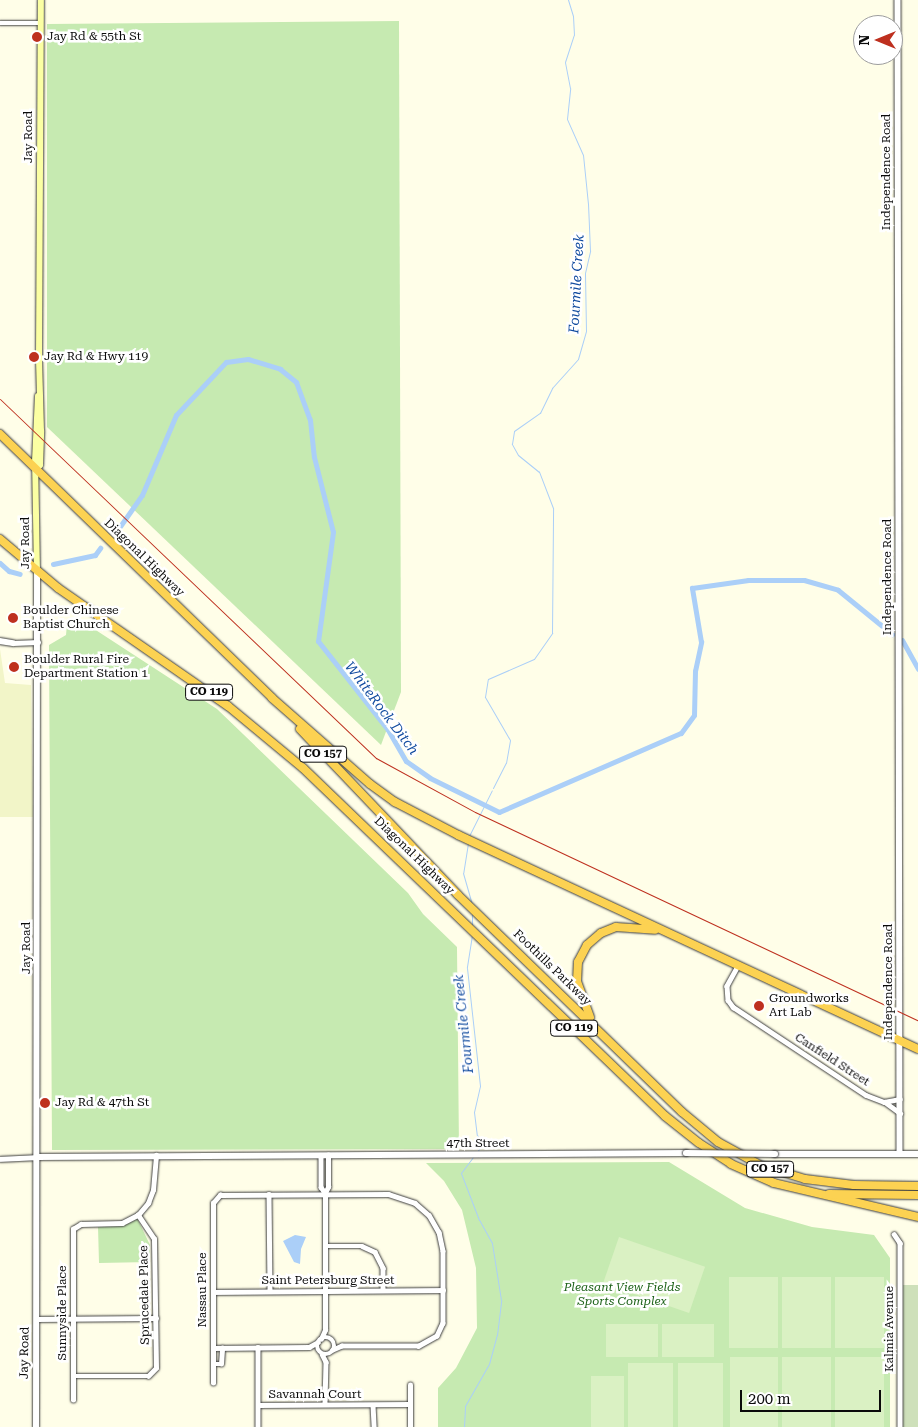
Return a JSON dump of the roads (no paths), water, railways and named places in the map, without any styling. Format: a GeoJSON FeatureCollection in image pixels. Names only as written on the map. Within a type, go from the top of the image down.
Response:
{"type":"FeatureCollection","features":[{"type":"Feature","properties":{"kind":"highway","name":"Diagonal Highway"},"geometry":{"type":"LineString","coordinates":[[0,434],[272,698]]}},
{"type":"Feature","properties":{"kind":"highway","name":"Diagonal Highway"},"geometry":{"type":"LineString","coordinates":[[0,539],[37,572],[235,711],[317,780],[665,1116],[699,1143],[744,1171],[804,1191]]}},
{"type":"Feature","properties":{"kind":"highway","name":"CO 119"},"geometry":{"type":"LineString","coordinates":[[272,698],[376,789],[458,835],[918,1049]]}},
{"type":"Feature","properties":{"kind":"highway","name":"Foothills Parkway"},"geometry":{"type":"LineString","coordinates":[[272,698],[458,895],[698,1126],[747,1159],[790,1176],[819,1182],[918,1186]]}},
{"type":"Feature","properties":{"kind":"highway"},"geometry":{"type":"LineString","coordinates":[[595,1025],[582,1001],[577,982],[578,962],[587,945],[601,933],[616,927],[665,932]]}},
{"type":"Feature","properties":{"kind":"highway","name":"CO 119"},"geometry":{"type":"LineString","coordinates":[[804,1191],[918,1217]]}},
{"type":"Feature","properties":{"kind":"highway","name":"CO 157"},"geometry":{"type":"LineString","coordinates":[[804,1191],[918,1195]]}},
{"type":"Feature","properties":{"kind":"main road","name":"Jay Road"},"geometry":{"type":"LineString","coordinates":[[37,572],[41,0]]}},
{"type":"Feature","properties":{"kind":"street","name":"Independence Road"},"geometry":{"type":"LineString","coordinates":[[898,0],[900,1153]]}},
{"type":"Feature","properties":{"kind":"street"},"geometry":{"type":"LineString","coordinates":[[0,23],[41,23]]}},
{"type":"Feature","properties":{"kind":"street","name":"Jay Road"},"geometry":{"type":"LineString","coordinates":[[36,1427],[37,572]]}},
{"type":"Feature","properties":{"kind":"street"},"geometry":{"type":"LineString","coordinates":[[0,641],[38,642]]}},
{"type":"Feature","properties":{"kind":"street","name":"Canfield Street"},"geometry":{"type":"LineString","coordinates":[[738,966],[726,990],[733,1007],[866,1095],[884,1102],[900,1114]]}},
{"type":"Feature","properties":{"kind":"street"},"geometry":{"type":"LineString","coordinates":[[884,1102],[900,1099]]}},
{"type":"Feature","properties":{"kind":"street","name":"47th Street"},"geometry":{"type":"LineString","coordinates":[[37,1157],[686,1153],[918,1154]]}},
{"type":"Feature","properties":{"kind":"street"},"geometry":{"type":"LineString","coordinates":[[138,1214],[148,1203],[153,1190],[156,1155]]}},
{"type":"Feature","properties":{"kind":"street"},"geometry":{"type":"LineString","coordinates":[[321,1155],[321,1187],[325,1193]]}},
{"type":"Feature","properties":{"kind":"street"},"geometry":{"type":"LineString","coordinates":[[309,1347],[319,1341],[325,1330],[325,1193],[328,1187],[328,1155]]}},
{"type":"Feature","properties":{"kind":"street"},"geometry":{"type":"LineString","coordinates":[[0,1159],[37,1157]]}},
{"type":"Feature","properties":{"kind":"street"},"geometry":{"type":"LineString","coordinates":[[270,1291],[270,1194],[394,1195],[423,1209],[435,1223],[442,1241],[443,1325],[437,1336],[427,1344],[342,1346],[332,1341],[319,1341]]}},
{"type":"Feature","properties":{"kind":"street","name":"Nassau Place"},"geometry":{"type":"LineString","coordinates":[[213,1383],[215,1197],[270,1194]]}},
{"type":"Feature","properties":{"kind":"street","name":"Sunnyside Place"},"geometry":{"type":"LineString","coordinates":[[73,1400],[75,1226],[118,1223],[138,1214]]}},
{"type":"Feature","properties":{"kind":"street","name":"Sprucedale Place"},"geometry":{"type":"LineString","coordinates":[[73,1376],[148,1376],[156,1368],[154,1239],[138,1214]]}},
{"type":"Feature","properties":{"kind":"street","name":"Kalmia Avenue"},"geometry":{"type":"LineString","coordinates":[[894,1234],[900,1243],[900,1427]]}},
{"type":"Feature","properties":{"kind":"street"},"geometry":{"type":"LineString","coordinates":[[325,1246],[362,1246],[375,1252],[383,1268],[383,1290]]}},
{"type":"Feature","properties":{"kind":"street","name":"Saint Petersburg Street"},"geometry":{"type":"LineString","coordinates":[[213,1292],[444,1290]]}},
{"type":"Feature","properties":{"kind":"street"},"geometry":{"type":"LineString","coordinates":[[37,1319],[156,1318]]}},
{"type":"Feature","properties":{"kind":"street"},"geometry":{"type":"LineString","coordinates":[[325,1330],[332,1341],[332,1352]]}},
{"type":"Feature","properties":{"kind":"street"},"geometry":{"type":"LineString","coordinates":[[319,1341],[320,1352],[326,1362]]}},
{"type":"Feature","properties":{"kind":"street"},"geometry":{"type":"LineString","coordinates":[[325,1404],[326,1362],[332,1352],[342,1346]]}},
{"type":"Feature","properties":{"kind":"street"},"geometry":{"type":"LineString","coordinates":[[258,1347],[258,1427]]}},
{"type":"Feature","properties":{"kind":"street"},"geometry":{"type":"LineString","coordinates":[[213,1348],[309,1347],[320,1352],[332,1352]]}},
{"type":"Feature","properties":{"kind":"street"},"geometry":{"type":"LineString","coordinates":[[213,1364],[221,1364],[222,1348]]}},
{"type":"Feature","properties":{"kind":"street"},"geometry":{"type":"LineString","coordinates":[[410,1385],[410,1427]]}},
{"type":"Feature","properties":{"kind":"street"},"geometry":{"type":"LineString","coordinates":[[373,1404],[374,1427]]}},
{"type":"Feature","properties":{"kind":"street","name":"Savannah Court"},"geometry":{"type":"LineString","coordinates":[[258,1405],[410,1404]]}},
{"type":"Feature","properties":{"kind":"water"},"geometry":{"type":"Polygon","coordinates":[[[295,1235],[306,1237],[301,1249],[300,1264],[294,1262],[283,1241],[295,1235]]]}},
{"type":"Feature","properties":{"kind":"waterway","name":"Fourmile Creek"},"geometry":{"type":"LineString","coordinates":[[493,788],[506,763],[510,740],[485,697],[488,679],[534,659],[552,633],[553,508],[539,472],[518,455],[512,444],[514,431],[540,413],[552,388],[578,359],[586,331],[585,273],[590,251],[588,204],[583,155],[567,119],[570,88],[565,62],[574,35],[573,16],[568,0]]}},
{"type":"Feature","properties":{"kind":"waterway","name":"WhiteRock Ditch"},"geometry":{"type":"LineString","coordinates":[[116,532],[142,495],[176,415],[226,362],[248,359],[280,369],[296,382],[310,420],[314,457],[333,532],[318,641],[388,730],[406,761],[430,778],[499,812],[681,733],[694,715],[695,671],[701,642],[692,588],[748,580],[804,580],[838,590],[892,634]]}},
{"type":"Feature","properties":{"kind":"waterway","name":"WhiteRock Ditch"},"geometry":{"type":"LineString","coordinates":[[53,564],[95,555],[100,548]]}},
{"type":"Feature","properties":{"kind":"waterway","name":"WhiteRock Ditch"},"geometry":{"type":"LineString","coordinates":[[0,563],[9,571],[20,574]]}},
{"type":"Feature","properties":{"kind":"waterway"},"geometry":{"type":"LineString","coordinates":[[902,640],[918,669]]}},
{"type":"Feature","properties":{"kind":"waterway","name":"Fourmile Creek"},"geometry":{"type":"LineString","coordinates":[[469,836],[492,790]]}},
{"type":"Feature","properties":{"kind":"waterway","name":"Fourmile Creek"},"geometry":{"type":"LineString","coordinates":[[468,843],[463,873],[472,904]]}},
{"type":"Feature","properties":{"kind":"waterway","name":"Fourmile Creek"},"geometry":{"type":"LineString","coordinates":[[472,913],[472,926]]}},
{"type":"Feature","properties":{"kind":"waterway","name":"Fourmile Creek"},"geometry":{"type":"LineString","coordinates":[[472,935],[467,968],[480,1086],[474,1112],[477,1135],[484,1142],[477,1152]]}},
{"type":"Feature","properties":{"kind":"waterway"},"geometry":{"type":"LineString","coordinates":[[464,1427],[465,1406],[489,1364],[497,1335],[501,1300],[492,1243],[479,1220],[461,1173],[473,1157]]}},
{"type":"Feature","properties":{"kind":"railway"},"geometry":{"type":"LineString","coordinates":[[0,399],[376,758],[475,812],[918,1020]]}},
{"type":"Feature","properties":{"kind":"place","name":"Jay Rd & 55th St"},"geometry":{"type":"Point","coordinates":[37,37]}},
{"type":"Feature","properties":{"kind":"place","name":"Jay Rd & Hwy 119"},"geometry":{"type":"Point","coordinates":[34,357]}},
{"type":"Feature","properties":{"kind":"place","name":"Boulder Chinese Baptist Church"},"geometry":{"type":"Point","coordinates":[13,618]}},
{"type":"Feature","properties":{"kind":"place","name":"Boulder Rural Fire Department Station 1"},"geometry":{"type":"Point","coordinates":[14,667]}},
{"type":"Feature","properties":{"kind":"place","name":"Groundworks Art Lab"},"geometry":{"type":"Point","coordinates":[759,1006]}},
{"type":"Feature","properties":{"kind":"place","name":"Jay Rd & 47th St"},"geometry":{"type":"Point","coordinates":[45,1103]}},
{"type":"Feature","properties":{"kind":"park label","name":"Pleasant View Fields Sports Complex"},"geometry":{"type":"Point","coordinates":[622,1295]}}]}
